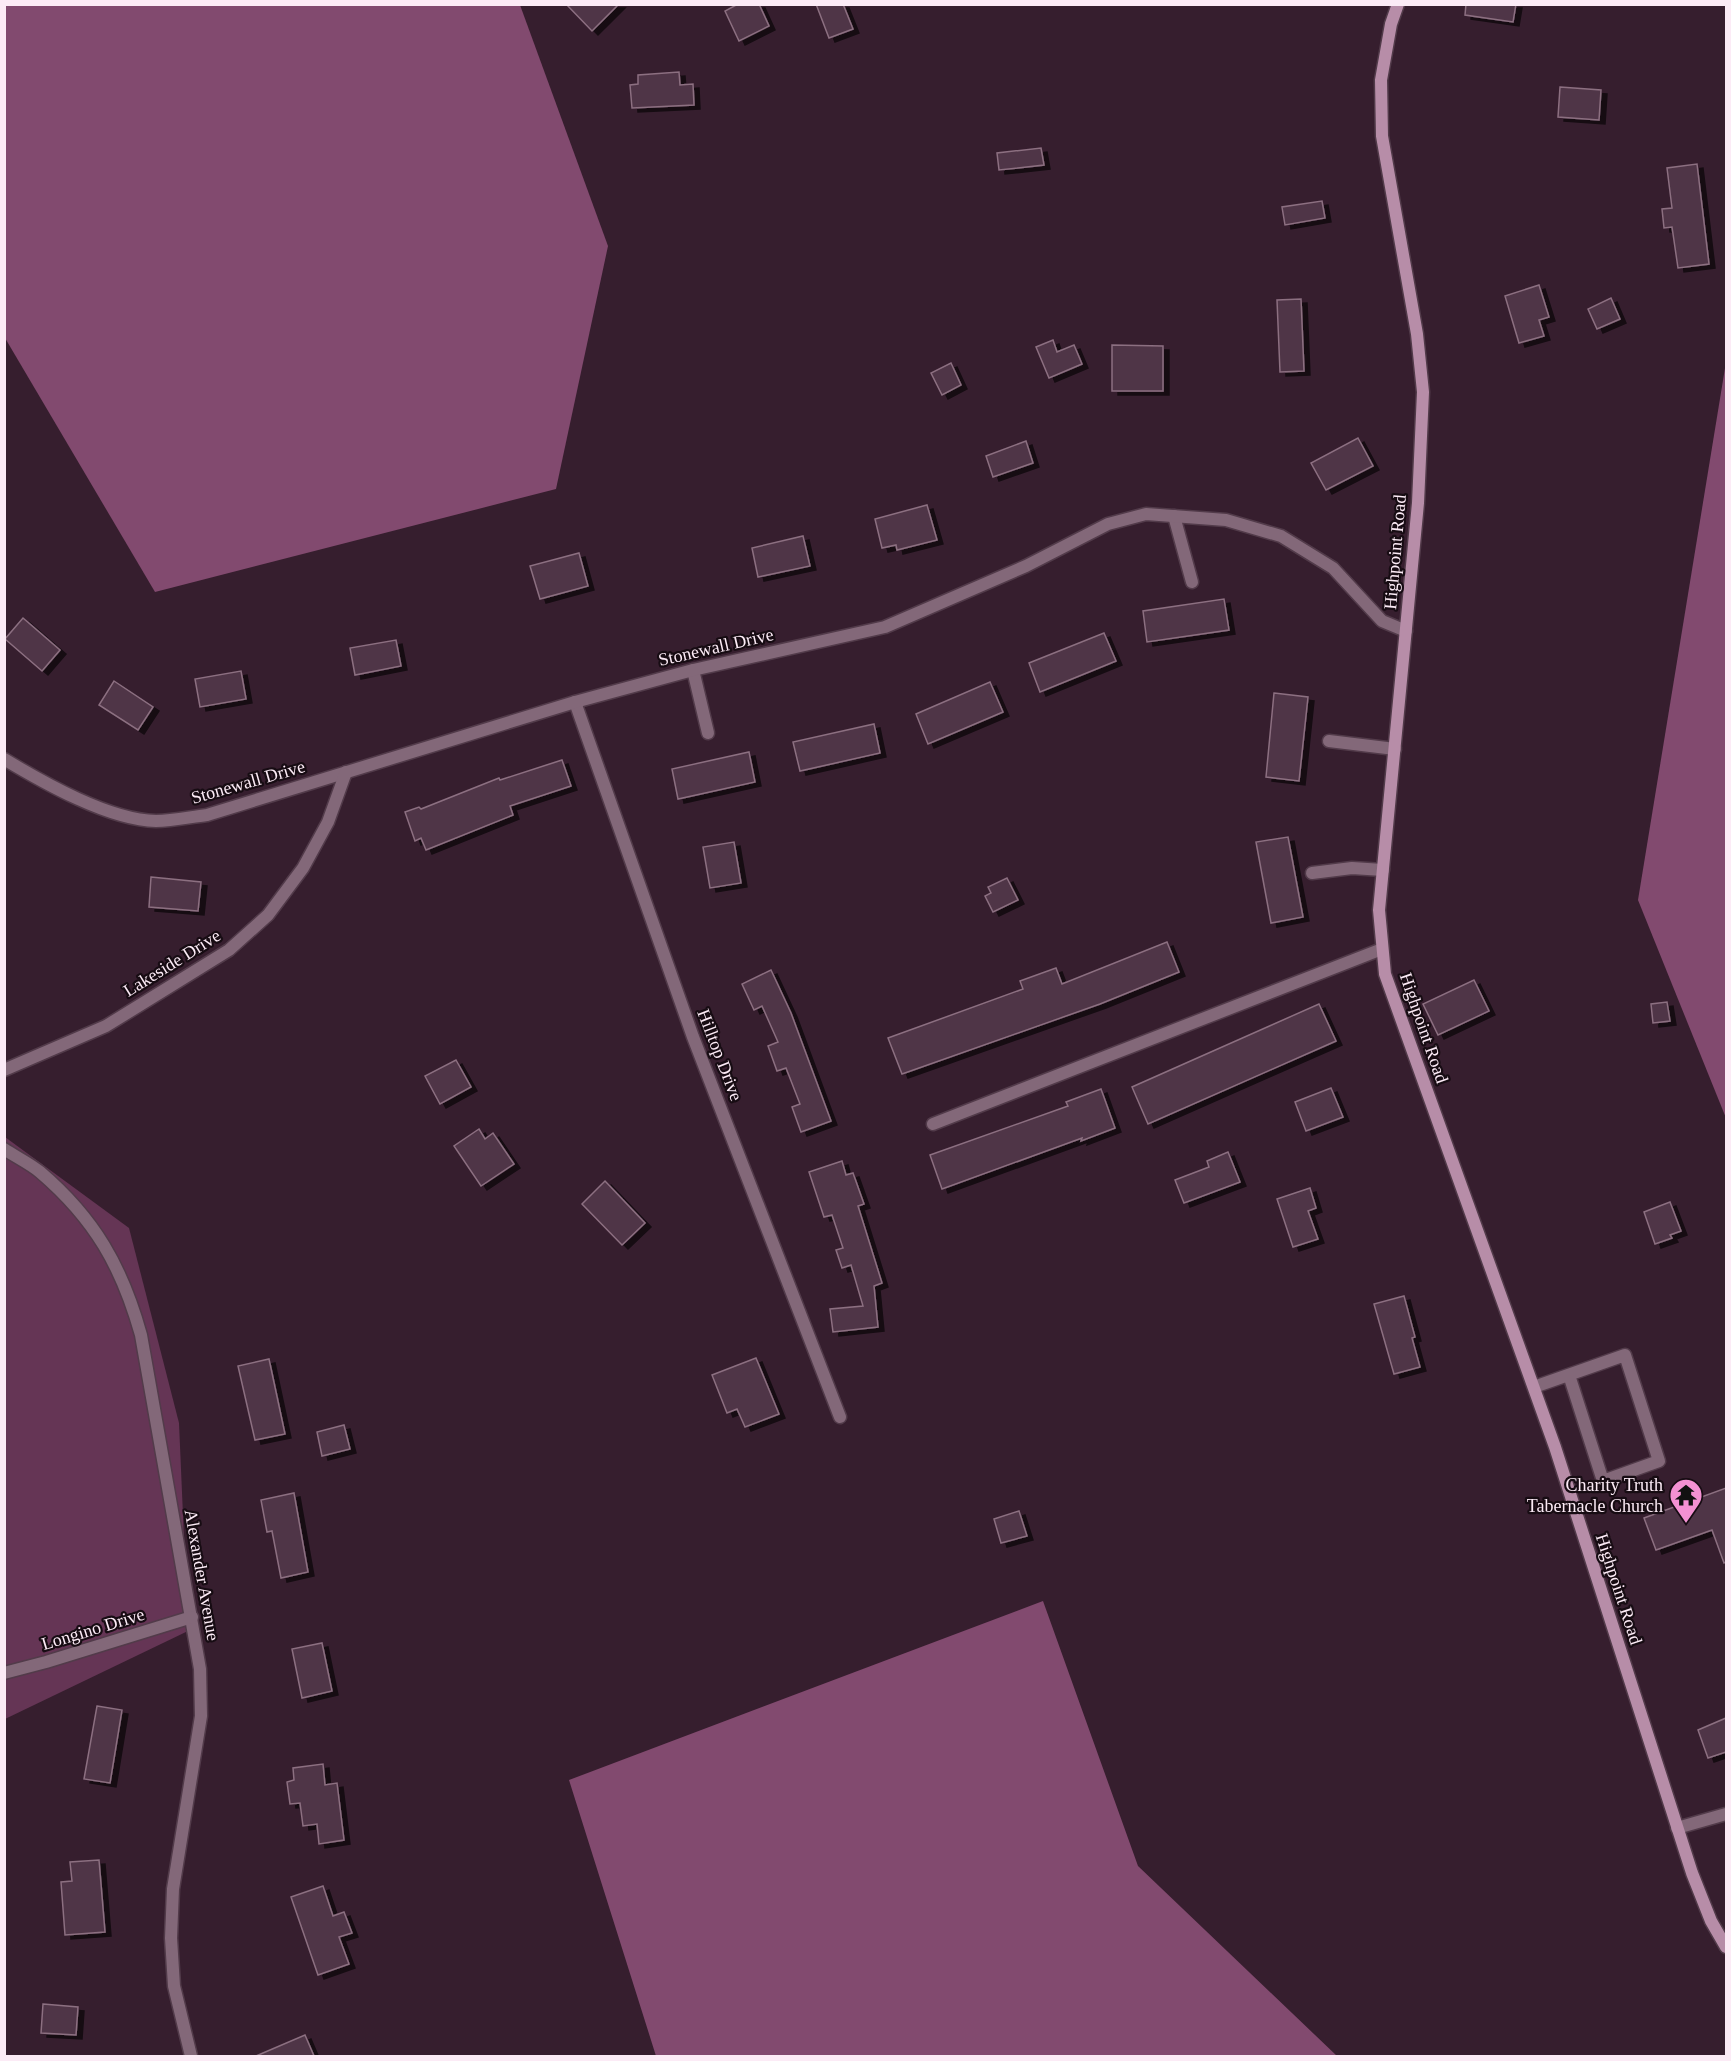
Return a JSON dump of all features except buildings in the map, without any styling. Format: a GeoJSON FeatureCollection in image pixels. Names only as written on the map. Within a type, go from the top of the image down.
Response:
{"type":"FeatureCollection","features":[{"type":"Feature","properties":{"kind":"street","name":"Highpoint Road"},"geometry":{"type":"LineString","coordinates":[[1398,4],[1391,24],[1381,80],[1382,136],[1418,334],[1423,392],[1418,503],[1379,910],[1385,974],[1555,1448],[1692,1873],[1711,1921],[1726,1947]]}},
{"type":"Feature","properties":{"kind":"street","name":"Stonewall Drive"},"geometry":{"type":"LineString","coordinates":[[4,759],[33,777],[102,809],[129,817],[157,821],[207,815],[575,702],[693,669],[885,627],[1026,566],[1108,524],[1146,514],[1226,520],[1281,536],[1333,568],[1382,621],[1406,631]]}},
{"type":"Feature","properties":{"kind":"street"},"geometry":{"type":"LineString","coordinates":[[1174,516],[1192,582]]}},
{"type":"Feature","properties":{"kind":"street"},"geometry":{"type":"LineString","coordinates":[[693,669],[708,733]]}},
{"type":"Feature","properties":{"kind":"street","name":"Hilltop Drive"},"geometry":{"type":"LineString","coordinates":[[575,702],[693,1037],[840,1417]]}},
{"type":"Feature","properties":{"kind":"street"},"geometry":{"type":"LineString","coordinates":[[1329,741],[1395,749]]}},
{"type":"Feature","properties":{"kind":"street","name":"Lakeside Drive"},"geometry":{"type":"LineString","coordinates":[[4,1070],[106,1026],[229,950],[268,915],[303,868],[328,822],[346,772]]}},
{"type":"Feature","properties":{"kind":"street"},"geometry":{"type":"LineString","coordinates":[[1312,873],[1352,868],[1383,870]]}},
{"type":"Feature","properties":{"kind":"street"},"geometry":{"type":"LineString","coordinates":[[933,1124],[1382,949]]}},
{"type":"Feature","properties":{"kind":"street","name":"Alexander Avenue"},"geometry":{"type":"LineString","coordinates":[[4,1149],[38,1171],[81,1212],[114,1261],[130,1297],[141,1335],[200,1669],[201,1716],[173,1889],[171,1938],[174,1986],[191,2056]]}},
{"type":"Feature","properties":{"kind":"street"},"geometry":{"type":"LineString","coordinates":[[1534,1387],[1625,1355],[1659,1461],[1603,1481],[1569,1375]]}},
{"type":"Feature","properties":{"kind":"street","name":"Longino Drive"},"geometry":{"type":"LineString","coordinates":[[4,1672],[46,1662],[192,1617]]}},
{"type":"Feature","properties":{"kind":"street"},"geometry":{"type":"LineString","coordinates":[[1677,1828],[1726,1814]]}},
{"type":"Feature","properties":{"kind":"shaded area"},"geometry":{"type":"Polygon","coordinates":[[[4,5],[520,5],[608,246],[556,489],[155,592],[5,338],[4,5]]]}},
{"type":"Feature","properties":{"kind":"shaded area"},"geometry":{"type":"Polygon","coordinates":[[[1726,362],[1726,1118],[1638,900],[1726,362]]]}},
{"type":"Feature","properties":{"kind":"shaded area"},"geometry":{"type":"Polygon","coordinates":[[[5,1137],[129,1228],[179,1423],[188,1631],[5,1719],[5,1137]]]}},
{"type":"Feature","properties":{"kind":"shaded area"},"geometry":{"type":"Polygon","coordinates":[[[1043,1601],[1138,1866],[1337,2056],[656,2056],[569,1780],[1043,1601]]]}},
{"type":"Feature","properties":{"kind":"place","name":"Charity Truth Tabernacle Church"},"geometry":{"type":"Point","coordinates":[1686,1524]}}]}
